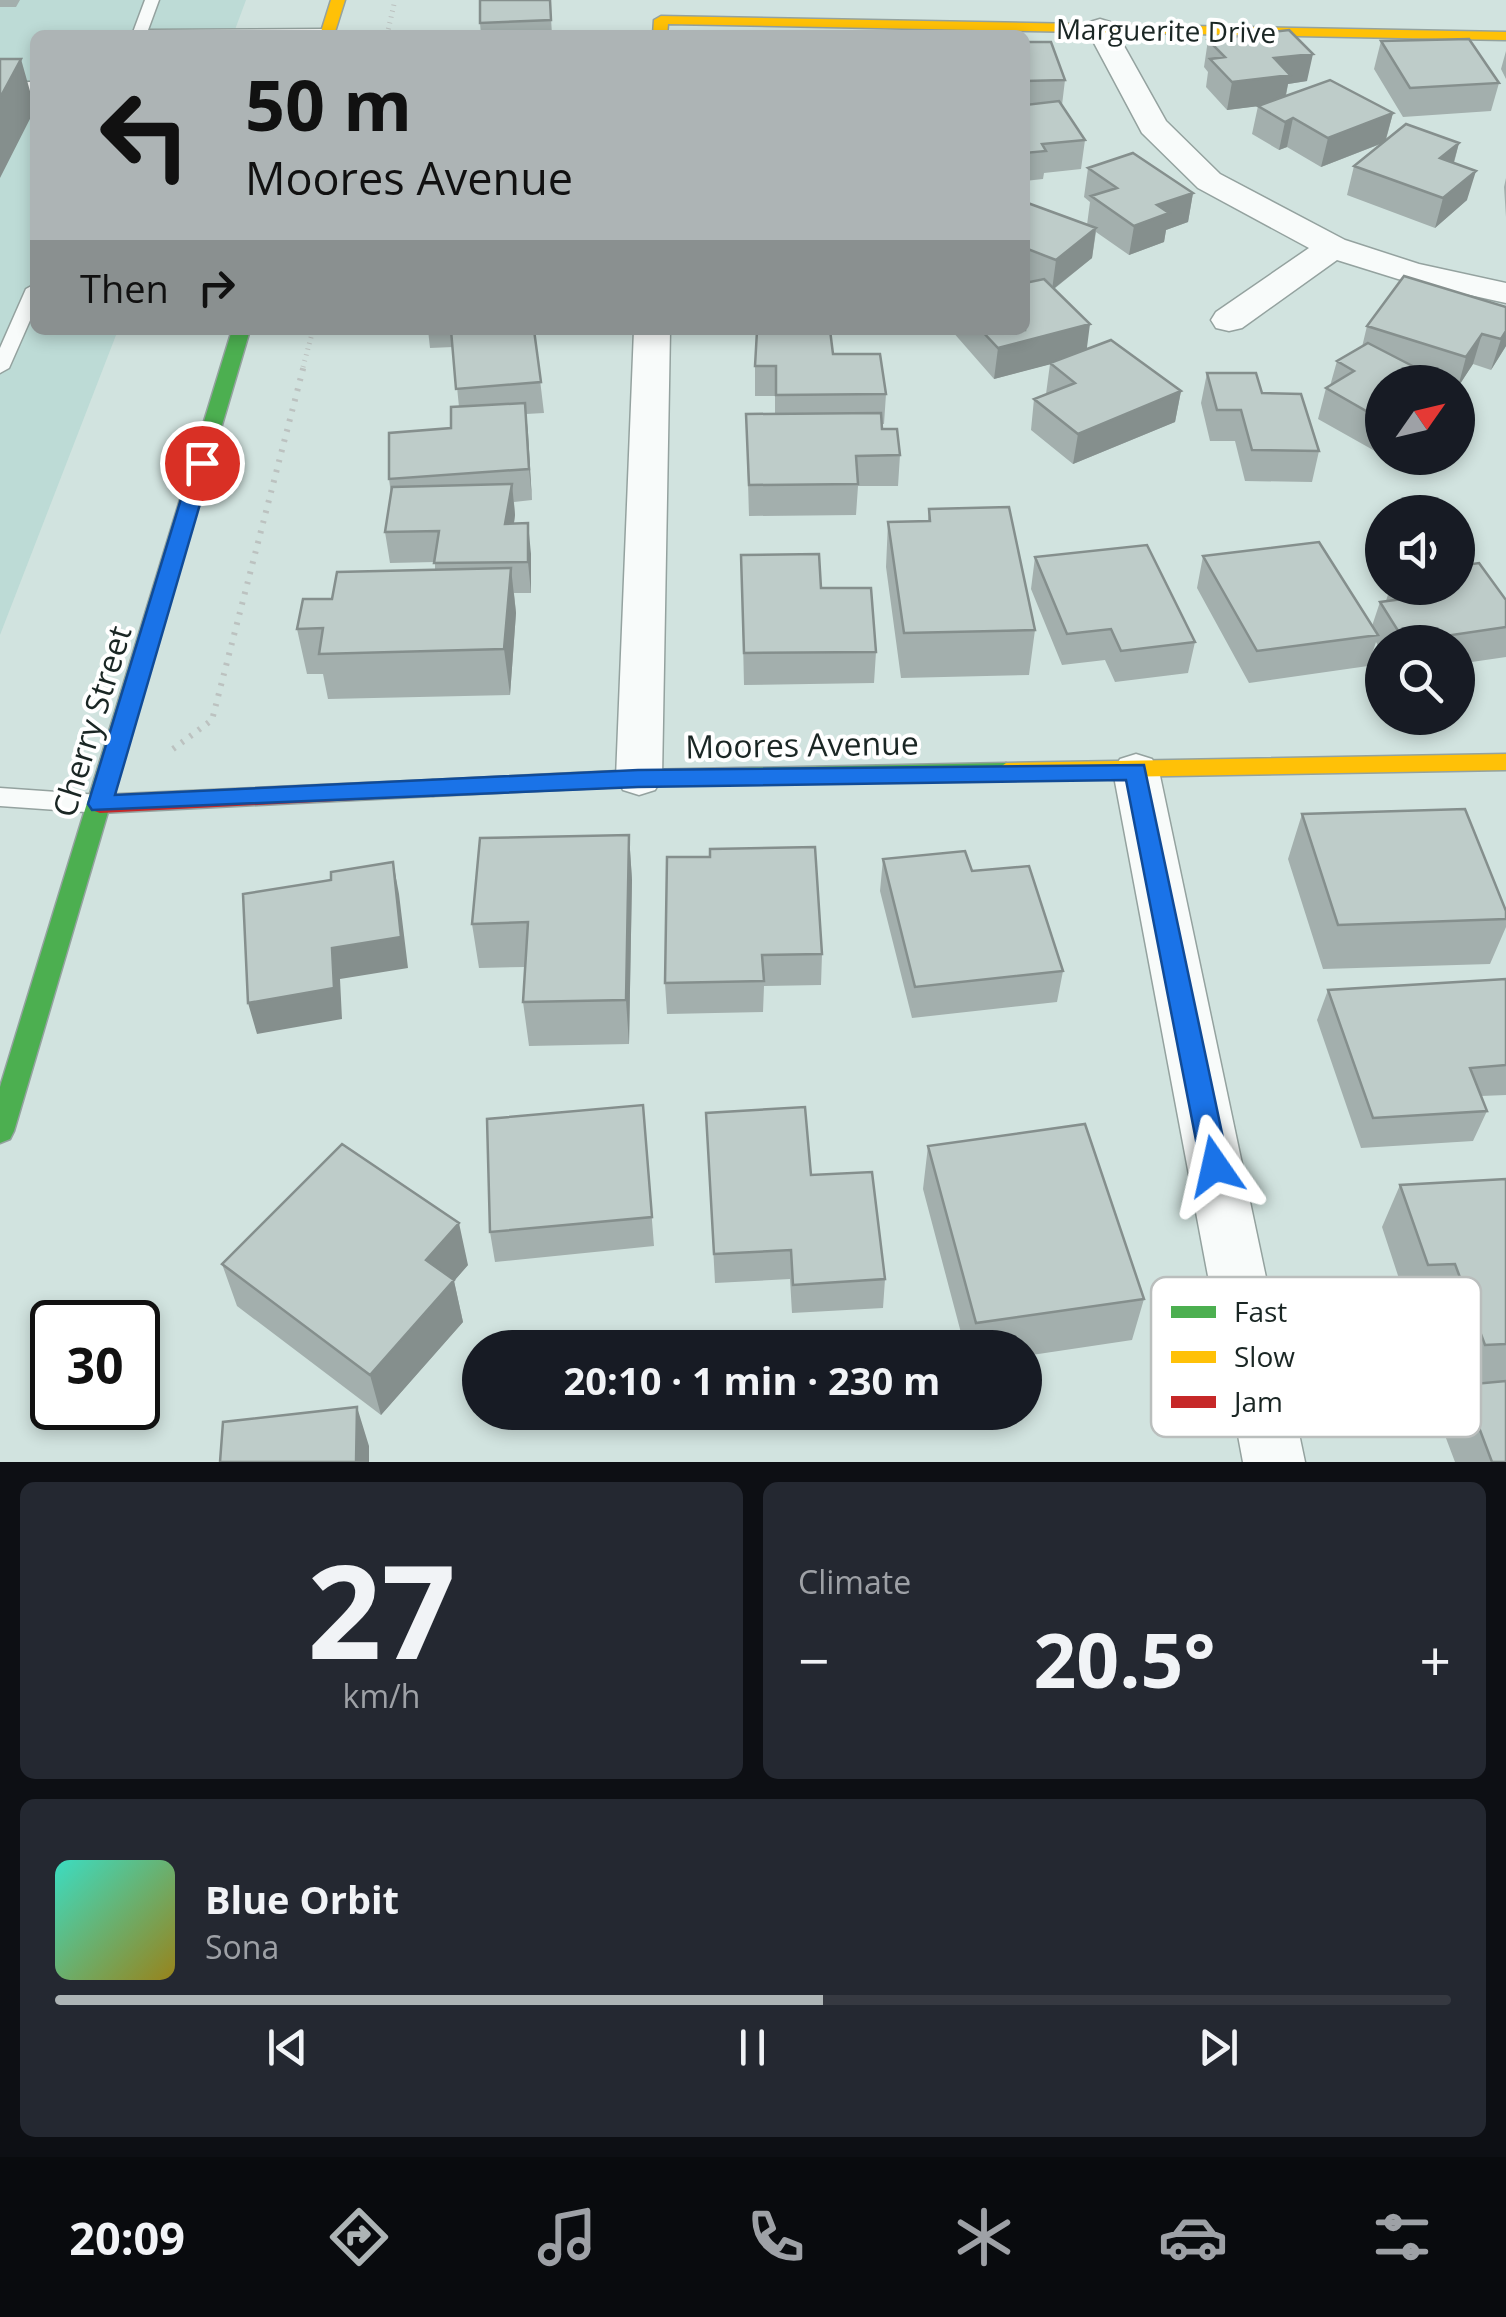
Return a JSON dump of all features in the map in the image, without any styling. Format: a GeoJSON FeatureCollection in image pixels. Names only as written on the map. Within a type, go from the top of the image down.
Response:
{"type":"FeatureCollection","features":[{"type":"Feature","properties":{"kind":"street"},"geometry":{"type":"LineString","coordinates":[[328,30],[338,0]]}},
{"type":"Feature","properties":{"kind":"street","name":"Marguerite Drive"},"geometry":{"type":"LineString","coordinates":[[660,30],[661,20],[1506,36]]}},
{"type":"Feature","properties":{"kind":"street"},"geometry":{"type":"LineString","coordinates":[[1100,28],[1152,126],[1210,181],[1333,247],[1410,272],[1506,293]]}},
{"type":"Feature","properties":{"kind":"street"},"geometry":{"type":"LineString","coordinates":[[1230,320],[1333,247]]}},
{"type":"Feature","properties":{"kind":"street","name":"Cherry Street"},"geometry":{"type":"LineString","coordinates":[[2,1121],[241,335]]}},
{"type":"Feature","properties":{"kind":"street"},"geometry":{"type":"LineString","coordinates":[[638,778],[652,335]]}},
{"type":"Feature","properties":{"kind":"street","name":"Moores Avenue"},"geometry":{"type":"LineString","coordinates":[[100,804],[638,778],[1506,762]]}},
{"type":"Feature","properties":{"kind":"street"},"geometry":{"type":"LineString","coordinates":[[1136,771],[1237,1277]]}},
{"type":"Feature","properties":{"kind":"street"},"geometry":{"type":"LineString","coordinates":[[1269,1437],[1274,1462]]}},
{"type":"Feature","properties":{"kind":"lane"},"geometry":{"type":"LineString","coordinates":[[141,30],[152,0]]}},
{"type":"Feature","properties":{"kind":"lane"},"geometry":{"type":"LineString","coordinates":[[0,87],[30,87]]}},
{"type":"Feature","properties":{"kind":"lane"},"geometry":{"type":"LineString","coordinates":[[0,368],[30,300]]}},
{"type":"Feature","properties":{"kind":"lane"},"geometry":{"type":"LineString","coordinates":[[0,798],[100,804]]}},
{"type":"Feature","properties":{"kind":"path"},"geometry":{"type":"LineString","coordinates":[[387,30],[395,0]]}},
{"type":"Feature","properties":{"kind":"path"},"geometry":{"type":"LineString","coordinates":[[100,804],[212,720],[311,335]]}},
{"type":"Feature","properties":{"kind":"shaded area"},"geometry":{"type":"Polygon","coordinates":[[[0,0],[246,0],[235,30],[30,30],[30,335],[116,335],[0,635],[0,0]]]}},
{"type":"Feature","properties":{"kind":"building"},"geometry":{"type":"Polygon","coordinates":[[[480,0],[550,0],[551,20],[480,23],[480,0]]]}},
{"type":"Feature","properties":{"kind":"building"},"geometry":{"type":"Polygon","coordinates":[[[1289,30],[1313,54],[1274,58],[1290,75],[1232,82],[1210,59],[1225,57],[1208,40],[1289,30]]]}},
{"type":"Feature","properties":{"kind":"building"},"geometry":{"type":"Polygon","coordinates":[[[1469,39],[1499,83],[1410,88],[1381,41],[1469,39]]]}},
{"type":"Feature","properties":{"kind":"building"},"geometry":{"type":"Polygon","coordinates":[[[1030,42],[1051,42],[1065,80],[1030,81],[1030,42]]]}},
{"type":"Feature","properties":{"kind":"building"},"geometry":{"type":"Polygon","coordinates":[[[0,59],[21,59],[0,98],[0,59]]]}},
{"type":"Feature","properties":{"kind":"building"},"geometry":{"type":"Polygon","coordinates":[[[1330,80],[1393,113],[1328,138],[1293,118],[1285,122],[1258,106],[1330,80]]]}},
{"type":"Feature","properties":{"kind":"building"},"geometry":{"type":"Polygon","coordinates":[[[1059,101],[1085,140],[1042,144],[1046,151],[1030,153],[1030,104],[1059,101]]]}},
{"type":"Feature","properties":{"kind":"building"},"geometry":{"type":"Polygon","coordinates":[[[1406,124],[1459,143],[1440,158],[1476,171],[1443,198],[1354,166],[1406,124]]]}},
{"type":"Feature","properties":{"kind":"building"},"geometry":{"type":"Polygon","coordinates":[[[1133,153],[1193,193],[1157,205],[1169,213],[1134,226],[1091,196],[1117,188],[1088,168],[1133,153]]]}},
{"type":"Feature","properties":{"kind":"building"},"geometry":{"type":"Polygon","coordinates":[[[1030,204],[1096,228],[1056,260],[1030,250],[1030,204]]]}},
{"type":"Feature","properties":{"kind":"building"},"geometry":{"type":"Polygon","coordinates":[[[1404,276],[1506,307],[1506,331],[1501,339],[1482,334],[1466,357],[1367,326],[1404,276]]]}},
{"type":"Feature","properties":{"kind":"building"},"geometry":{"type":"Polygon","coordinates":[[[1044,279],[1090,324],[998,348],[986,335],[1030,335],[1030,282],[1044,279]]]}},
{"type":"Feature","properties":{"kind":"building"},"geometry":{"type":"Polygon","coordinates":[[[451,335],[535,335],[541,382],[456,389],[451,335]]]}},
{"type":"Feature","properties":{"kind":"building"},"geometry":{"type":"Polygon","coordinates":[[[757,335],[831,335],[833,354],[880,354],[886,394],[776,395],[776,366],[755,366],[757,335]]]}},
{"type":"Feature","properties":{"kind":"building"},"geometry":{"type":"Polygon","coordinates":[[[1111,340],[1181,391],[1078,434],[1034,399],[1075,383],[1050,363],[1111,340]]]}},
{"type":"Feature","properties":{"kind":"building"},"geometry":{"type":"Polygon","coordinates":[[[1368,343],[1411,365],[1365,365],[1365,410],[1326,388],[1354,371],[1337,361],[1368,343]]]}},
{"type":"Feature","properties":{"kind":"building"},"geometry":{"type":"Polygon","coordinates":[[[1207,373],[1256,373],[1262,393],[1301,394],[1319,451],[1252,450],[1241,410],[1217,410],[1207,373]]]}},
{"type":"Feature","properties":{"kind":"building"},"geometry":{"type":"Polygon","coordinates":[[[525,403],[529,469],[389,479],[389,433],[451,428],[451,407],[525,403]]]}},
{"type":"Feature","properties":{"kind":"building"},"geometry":{"type":"Polygon","coordinates":[[[881,413],[882,429],[897,429],[900,455],[856,456],[858,484],[749,485],[746,414],[881,413]]]}},
{"type":"Feature","properties":{"kind":"building"},"geometry":{"type":"Polygon","coordinates":[[[512,484],[505,524],[528,523],[528,562],[434,563],[439,531],[385,532],[392,487],[512,484]]]}},
{"type":"Feature","properties":{"kind":"building"},"geometry":{"type":"Polygon","coordinates":[[[1009,507],[1035,630],[904,633],[888,522],[930,521],[929,509],[1009,507]]]}},
{"type":"Feature","properties":{"kind":"building"},"geometry":{"type":"Polygon","coordinates":[[[1319,542],[1372,625],[1365,625],[1365,637],[1257,651],[1203,556],[1319,542]]]}},
{"type":"Feature","properties":{"kind":"building"},"geometry":{"type":"Polygon","coordinates":[[[1147,545],[1195,642],[1121,651],[1111,629],[1067,634],[1035,557],[1147,545]]]}},
{"type":"Feature","properties":{"kind":"building"},"geometry":{"type":"Polygon","coordinates":[[[819,554],[821,588],[871,588],[876,652],[744,653],[741,555],[819,554]]]}},
{"type":"Feature","properties":{"kind":"building"},"geometry":{"type":"Polygon","coordinates":[[[1479,563],[1506,600],[1506,627],[1475,632],[1475,625],[1394,625],[1382,605],[1475,605],[1475,564],[1479,563]]]}},
{"type":"Feature","properties":{"kind":"building"},"geometry":{"type":"Polygon","coordinates":[[[511,568],[504,649],[319,654],[323,628],[297,629],[303,599],[332,599],[337,572],[511,568]]]}},
{"type":"Feature","properties":{"kind":"building"},"geometry":{"type":"Polygon","coordinates":[[[1465,809],[1506,919],[1338,925],[1302,814],[1465,809]]]}},
{"type":"Feature","properties":{"kind":"building"},"geometry":{"type":"Polygon","coordinates":[[[629,835],[626,1000],[523,1002],[528,922],[472,924],[480,838],[629,835]]]}},
{"type":"Feature","properties":{"kind":"building"},"geometry":{"type":"Polygon","coordinates":[[[815,847],[822,954],[762,955],[764,981],[665,983],[667,857],[710,857],[710,849],[815,847]]]}},
{"type":"Feature","properties":{"kind":"building"},"geometry":{"type":"Polygon","coordinates":[[[965,851],[972,871],[1029,866],[1063,971],[915,987],[883,859],[965,851]]]}},
{"type":"Feature","properties":{"kind":"building"},"geometry":{"type":"Polygon","coordinates":[[[393,862],[401,937],[332,948],[334,988],[248,1003],[243,894],[331,880],[331,872],[393,862]]]}},
{"type":"Feature","properties":{"kind":"building"},"geometry":{"type":"Polygon","coordinates":[[[1506,979],[1506,1065],[1470,1068],[1487,1111],[1373,1118],[1328,990],[1506,979]]]}},
{"type":"Feature","properties":{"kind":"building"},"geometry":{"type":"Polygon","coordinates":[[[643,1105],[652,1217],[490,1232],[487,1119],[643,1105]]]}},
{"type":"Feature","properties":{"kind":"building"},"geometry":{"type":"Polygon","coordinates":[[[805,1107],[811,1175],[872,1172],[885,1279],[793,1285],[791,1250],[714,1254],[706,1113],[805,1107]]]}},
{"type":"Feature","properties":{"kind":"building"},"geometry":{"type":"Polygon","coordinates":[[[1085,1124],[1144,1299],[976,1323],[928,1146],[1085,1124]]]}},
{"type":"Feature","properties":{"kind":"building"},"geometry":{"type":"Polygon","coordinates":[[[342,1144],[459,1223],[426,1260],[454,1280],[370,1375],[222,1264],[342,1144]]]}},
{"type":"Feature","properties":{"kind":"building"},"geometry":{"type":"Polygon","coordinates":[[[1506,1179],[1506,1344],[1485,1345],[1481,1334],[1481,1277],[1460,1277],[1455,1264],[1428,1265],[1400,1185],[1506,1179]]]}},
{"type":"Feature","properties":{"kind":"building"},"geometry":{"type":"Polygon","coordinates":[[[1506,1381],[1506,1462],[1492,1462],[1481,1433],[1481,1383],[1506,1381]]]}},
{"type":"Feature","properties":{"kind":"building"},"geometry":{"type":"Polygon","coordinates":[[[357,1407],[356,1462],[220,1462],[223,1422],[357,1407]]]}},
{"type":"Feature","properties":{"kind":"traffic: fast"},"geometry":{"type":"LineString","coordinates":[[0,1131],[239,335]]}},
{"type":"Feature","properties":{"kind":"traffic: fast"},"geometry":{"type":"LineString","coordinates":[[433,788],[639,778],[1006,771]]}},
{"type":"Feature","properties":{"kind":"traffic: slow"},"geometry":{"type":"LineString","coordinates":[[329,30],[338,0]]}},
{"type":"Feature","properties":{"kind":"traffic: slow"},"geometry":{"type":"LineString","coordinates":[[660,30],[661,20],[1506,36]]}},
{"type":"Feature","properties":{"kind":"traffic: slow"},"geometry":{"type":"LineString","coordinates":[[1006,771],[1506,762]]}},
{"type":"Feature","properties":{"kind":"traffic: jam"},"geometry":{"type":"LineString","coordinates":[[100,804],[433,788]]}},
{"type":"Feature","properties":{"kind":"route"},"geometry":{"type":"LineString","coordinates":[[202,463],[100,804],[638,778],[1136,771],[1215,1166]]}}]}
